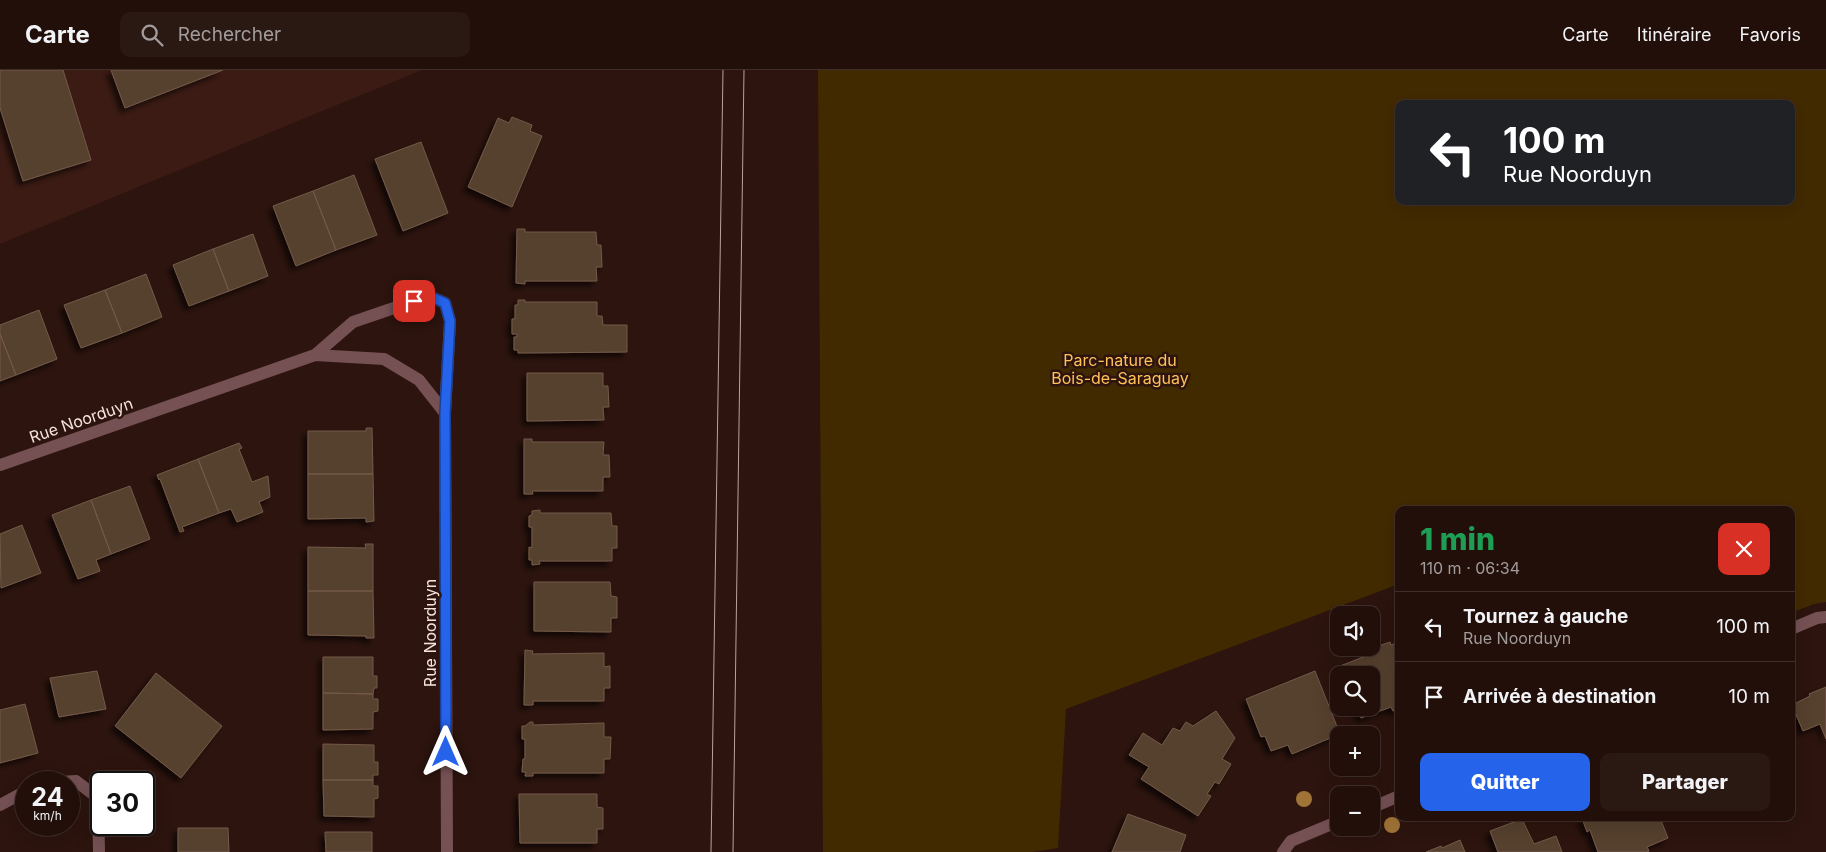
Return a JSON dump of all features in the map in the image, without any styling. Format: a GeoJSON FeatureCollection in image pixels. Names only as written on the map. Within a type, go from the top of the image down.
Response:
{"type":"FeatureCollection","features":[{"type":"Feature","properties":{"kind":"street","name":"Rue Noorduyn"},"geometry":{"type":"LineString","coordinates":[[0,465],[315,355],[352,322],[429,296],[445,303],[450,321],[445,413],[447,852]]}},
{"type":"Feature","properties":{"kind":"street","name":"Rue Noorduyn"},"geometry":{"type":"LineString","coordinates":[[315,355],[384,359],[419,380],[445,413]]}},
{"type":"Feature","properties":{"kind":"street"},"geometry":{"type":"LineString","coordinates":[[1795,627],[1817,618],[1826,617]]}},
{"type":"Feature","properties":{"kind":"street"},"geometry":{"type":"LineString","coordinates":[[80,783],[98,798],[99,852]]}},
{"type":"Feature","properties":{"kind":"street"},"geometry":{"type":"LineString","coordinates":[[0,805],[15,798]]}},
{"type":"Feature","properties":{"kind":"street"},"geometry":{"type":"LineString","coordinates":[[1380,804],[1395,798]]}},
{"type":"Feature","properties":{"kind":"street"},"geometry":{"type":"LineString","coordinates":[[1283,852],[1291,841],[1330,825]]}},
{"type":"Feature","properties":{"kind":"shaded area"},"geometry":{"type":"Polygon","coordinates":[[[0,70],[422,70],[0,244],[0,70]]]}},
{"type":"Feature","properties":{"kind":"green space","name":"Parc-nature du Bois-de-Saraguay"},"geometry":{"type":"Polygon","coordinates":[[[818,70],[1826,70],[1826,602],[1814,604],[1795,611],[1795,506],[1395,506],[1395,586],[1340,606],[1330,606],[1330,610],[1066,709],[1058,848],[1032,852],[823,852],[818,70]]]}},
{"type":"Feature","properties":{"kind":"building"},"geometry":{"type":"Polygon","coordinates":[[[0,70],[63,70],[91,160],[23,181],[0,108],[0,70]]]}},
{"type":"Feature","properties":{"kind":"building"},"geometry":{"type":"Polygon","coordinates":[[[111,70],[223,70],[125,108],[111,70]]]}},
{"type":"Feature","properties":{"kind":"building"},"geometry":{"type":"Polygon","coordinates":[[[512,117],[532,125],[530,131],[542,136],[512,207],[468,187],[498,118],[509,123],[512,117]]]}},
{"type":"Feature","properties":{"kind":"building"},"geometry":{"type":"Polygon","coordinates":[[[421,142],[448,213],[403,231],[375,159],[421,142]]]}},
{"type":"Feature","properties":{"kind":"building"},"geometry":{"type":"Polygon","coordinates":[[[354,175],[377,235],[336,250],[313,191],[354,175]]]}},
{"type":"Feature","properties":{"kind":"building"},"geometry":{"type":"Polygon","coordinates":[[[313,191],[336,250],[296,266],[273,206],[313,191]]]}},
{"type":"Feature","properties":{"kind":"building"},"geometry":{"type":"Polygon","coordinates":[[[517,229],[525,229],[525,232],[596,232],[597,245],[601,245],[602,267],[596,267],[597,281],[525,281],[525,284],[516,283],[517,229]]]}},
{"type":"Feature","properties":{"kind":"building"},"geometry":{"type":"Polygon","coordinates":[[[253,234],[268,276],[229,291],[213,249],[253,234]]]}},
{"type":"Feature","properties":{"kind":"building"},"geometry":{"type":"Polygon","coordinates":[[[213,249],[229,291],[189,306],[173,265],[213,249]]]}},
{"type":"Feature","properties":{"kind":"building"},"geometry":{"type":"Polygon","coordinates":[[[146,274],[162,317],[122,333],[105,290],[146,274]]]}},
{"type":"Feature","properties":{"kind":"building"},"geometry":{"type":"Polygon","coordinates":[[[105,290],[122,333],[81,348],[64,305],[105,290]]]}},
{"type":"Feature","properties":{"kind":"building"},"geometry":{"type":"Polygon","coordinates":[[[518,300],[525,300],[525,302],[597,302],[597,316],[602,316],[603,325],[627,325],[627,352],[518,353],[518,350],[514,350],[514,337],[517,337],[517,334],[512,334],[512,319],[515,319],[515,305],[518,305],[518,300]]]}},
{"type":"Feature","properties":{"kind":"building"},"geometry":{"type":"Polygon","coordinates":[[[39,310],[57,359],[16,375],[0,334],[0,325],[39,310]]]}},
{"type":"Feature","properties":{"kind":"building"},"geometry":{"type":"Polygon","coordinates":[[[0,334],[16,375],[0,381],[0,334]]]}},
{"type":"Feature","properties":{"kind":"building"},"geometry":{"type":"Polygon","coordinates":[[[527,373],[603,373],[603,386],[608,386],[609,407],[603,407],[604,420],[527,421],[527,373]]]}},
{"type":"Feature","properties":{"kind":"building"},"geometry":{"type":"Polygon","coordinates":[[[366,428],[372,428],[373,474],[308,474],[308,431],[366,431],[366,428]]]}},
{"type":"Feature","properties":{"kind":"building"},"geometry":{"type":"Polygon","coordinates":[[[524,439],[532,439],[532,442],[604,442],[603,455],[609,455],[610,477],[603,477],[603,491],[532,491],[533,494],[524,494],[524,439]]]}},
{"type":"Feature","properties":{"kind":"building"},"geometry":{"type":"Polygon","coordinates":[[[239,443],[242,448],[239,449],[252,482],[268,476],[270,497],[259,502],[263,512],[237,522],[231,509],[219,513],[198,459],[239,443]]]}},
{"type":"Feature","properties":{"kind":"building"},"geometry":{"type":"Polygon","coordinates":[[[198,459],[219,513],[182,527],[184,531],[180,532],[157,475],[198,459]]]}},
{"type":"Feature","properties":{"kind":"building"},"geometry":{"type":"Polygon","coordinates":[[[308,474],[373,474],[374,521],[366,522],[366,518],[308,519],[308,474]]]}},
{"type":"Feature","properties":{"kind":"building"},"geometry":{"type":"Polygon","coordinates":[[[130,486],[150,539],[111,554],[91,500],[130,486]]]}},
{"type":"Feature","properties":{"kind":"building"},"geometry":{"type":"Polygon","coordinates":[[[91,500],[111,554],[96,560],[100,571],[78,579],[52,515],[91,500]]]}},
{"type":"Feature","properties":{"kind":"building"},"geometry":{"type":"Polygon","coordinates":[[[540,510],[540,513],[611,513],[612,526],[617,526],[617,548],[612,548],[612,561],[539,561],[540,564],[532,565],[532,560],[529,560],[529,547],[532,548],[532,527],[529,527],[529,516],[532,515],[532,511],[540,510]]]}},
{"type":"Feature","properties":{"kind":"building"},"geometry":{"type":"Polygon","coordinates":[[[22,525],[41,573],[1,588],[0,534],[22,525]]]}},
{"type":"Feature","properties":{"kind":"building"},"geometry":{"type":"Polygon","coordinates":[[[365,544],[373,544],[373,591],[308,591],[308,547],[366,548],[365,544]]]}},
{"type":"Feature","properties":{"kind":"building"},"geometry":{"type":"Polygon","coordinates":[[[534,582],[610,582],[611,596],[617,597],[617,618],[611,618],[611,632],[534,631],[534,582]]]}},
{"type":"Feature","properties":{"kind":"building"},"geometry":{"type":"Polygon","coordinates":[[[308,591],[373,591],[374,638],[366,638],[366,636],[308,635],[308,591]]]}},
{"type":"Feature","properties":{"kind":"building"},"geometry":{"type":"Polygon","coordinates":[[[1390,642],[1391,645],[1395,644],[1395,710],[1393,711],[1391,707],[1380,711],[1380,666],[1340,666],[1366,656],[1380,656],[1380,646],[1390,642]]]}},
{"type":"Feature","properties":{"kind":"building"},"geometry":{"type":"Polygon","coordinates":[[[525,650],[533,651],[532,654],[604,653],[604,667],[610,666],[610,688],[604,688],[604,701],[533,701],[533,705],[524,705],[525,650]]]}},
{"type":"Feature","properties":{"kind":"building"},"geometry":{"type":"Polygon","coordinates":[[[323,657],[373,657],[373,676],[377,676],[377,688],[374,688],[373,694],[323,693],[323,657]]]}},
{"type":"Feature","properties":{"kind":"building"},"geometry":{"type":"Polygon","coordinates":[[[97,671],[106,709],[59,717],[50,678],[97,671]]]}},
{"type":"Feature","properties":{"kind":"building"},"geometry":{"type":"Polygon","coordinates":[[[1315,671],[1330,709],[1330,716],[1333,716],[1337,726],[1330,726],[1330,738],[1292,754],[1288,745],[1271,751],[1265,736],[1261,737],[1246,699],[1315,671]]]}},
{"type":"Feature","properties":{"kind":"building"},"geometry":{"type":"Polygon","coordinates":[[[156,673],[222,726],[181,778],[115,726],[156,673]]]}},
{"type":"Feature","properties":{"kind":"building"},"geometry":{"type":"Polygon","coordinates":[[[1826,687],[1826,739],[1820,724],[1803,731],[1795,712],[1795,704],[1810,696],[1809,694],[1826,687]]]}},
{"type":"Feature","properties":{"kind":"building"},"geometry":{"type":"Polygon","coordinates":[[[323,693],[373,694],[373,699],[378,699],[378,711],[373,712],[373,729],[323,730],[323,693]]]}},
{"type":"Feature","properties":{"kind":"building"},"geometry":{"type":"Polygon","coordinates":[[[25,704],[38,753],[0,763],[0,710],[25,704]]]}},
{"type":"Feature","properties":{"kind":"building"},"geometry":{"type":"Polygon","coordinates":[[[1216,711],[1235,738],[1222,759],[1231,764],[1219,784],[1215,782],[1207,794],[1211,796],[1198,816],[1141,779],[1149,767],[1129,755],[1143,733],[1162,745],[1173,728],[1180,731],[1186,722],[1193,726],[1216,711]]]}},
{"type":"Feature","properties":{"kind":"building"},"geometry":{"type":"Polygon","coordinates":[[[533,722],[533,725],[604,723],[604,737],[611,737],[610,759],[604,759],[604,773],[533,773],[533,776],[525,776],[526,772],[522,772],[523,759],[525,759],[525,739],[522,739],[522,726],[533,722]]]}},
{"type":"Feature","properties":{"kind":"building"},"geometry":{"type":"Polygon","coordinates":[[[323,744],[374,745],[374,762],[378,762],[378,775],[373,775],[373,780],[323,780],[323,744]]]}},
{"type":"Feature","properties":{"kind":"building"},"geometry":{"type":"Polygon","coordinates":[[[323,780],[373,780],[373,786],[378,786],[378,798],[374,799],[374,817],[324,816],[323,780]]]}},
{"type":"Feature","properties":{"kind":"building"},"geometry":{"type":"Polygon","coordinates":[[[519,794],[597,794],[597,807],[603,808],[603,829],[597,829],[597,843],[520,843],[519,794]]]}},
{"type":"Feature","properties":{"kind":"building"},"geometry":{"type":"Polygon","coordinates":[[[1128,814],[1186,835],[1180,852],[1112,852],[1128,814]]]}},
{"type":"Feature","properties":{"kind":"building"},"geometry":{"type":"Polygon","coordinates":[[[1517,821],[1523,821],[1534,844],[1556,836],[1562,852],[1498,852],[1490,831],[1517,821]]]}},
{"type":"Feature","properties":{"kind":"building"},"geometry":{"type":"Polygon","coordinates":[[[1583,821],[1661,821],[1668,838],[1647,847],[1649,851],[1646,852],[1598,852],[1590,830],[1587,832],[1583,821]]]}},
{"type":"Feature","properties":{"kind":"building"},"geometry":{"type":"Polygon","coordinates":[[[178,828],[228,828],[229,852],[178,852],[178,828]]]}},
{"type":"Feature","properties":{"kind":"building"},"geometry":{"type":"Polygon","coordinates":[[[325,832],[372,832],[372,852],[326,852],[325,832]]]}},
{"type":"Feature","properties":{"kind":"building"},"geometry":{"type":"Polygon","coordinates":[[[1460,840],[1465,852],[1426,852],[1441,846],[1442,848],[1460,840]]]}},
{"type":"Feature","properties":{"kind":"tram line"},"geometry":{"type":"LineString","coordinates":[[711,852],[723,70]]}},
{"type":"Feature","properties":{"kind":"tram line"},"geometry":{"type":"LineString","coordinates":[[733,852],[744,70]]}},
{"type":"Feature","properties":{"kind":"route"},"geometry":{"type":"LineString","coordinates":[[414,301],[429,296],[445,303],[450,321],[445,413],[446,752]]}}]}
